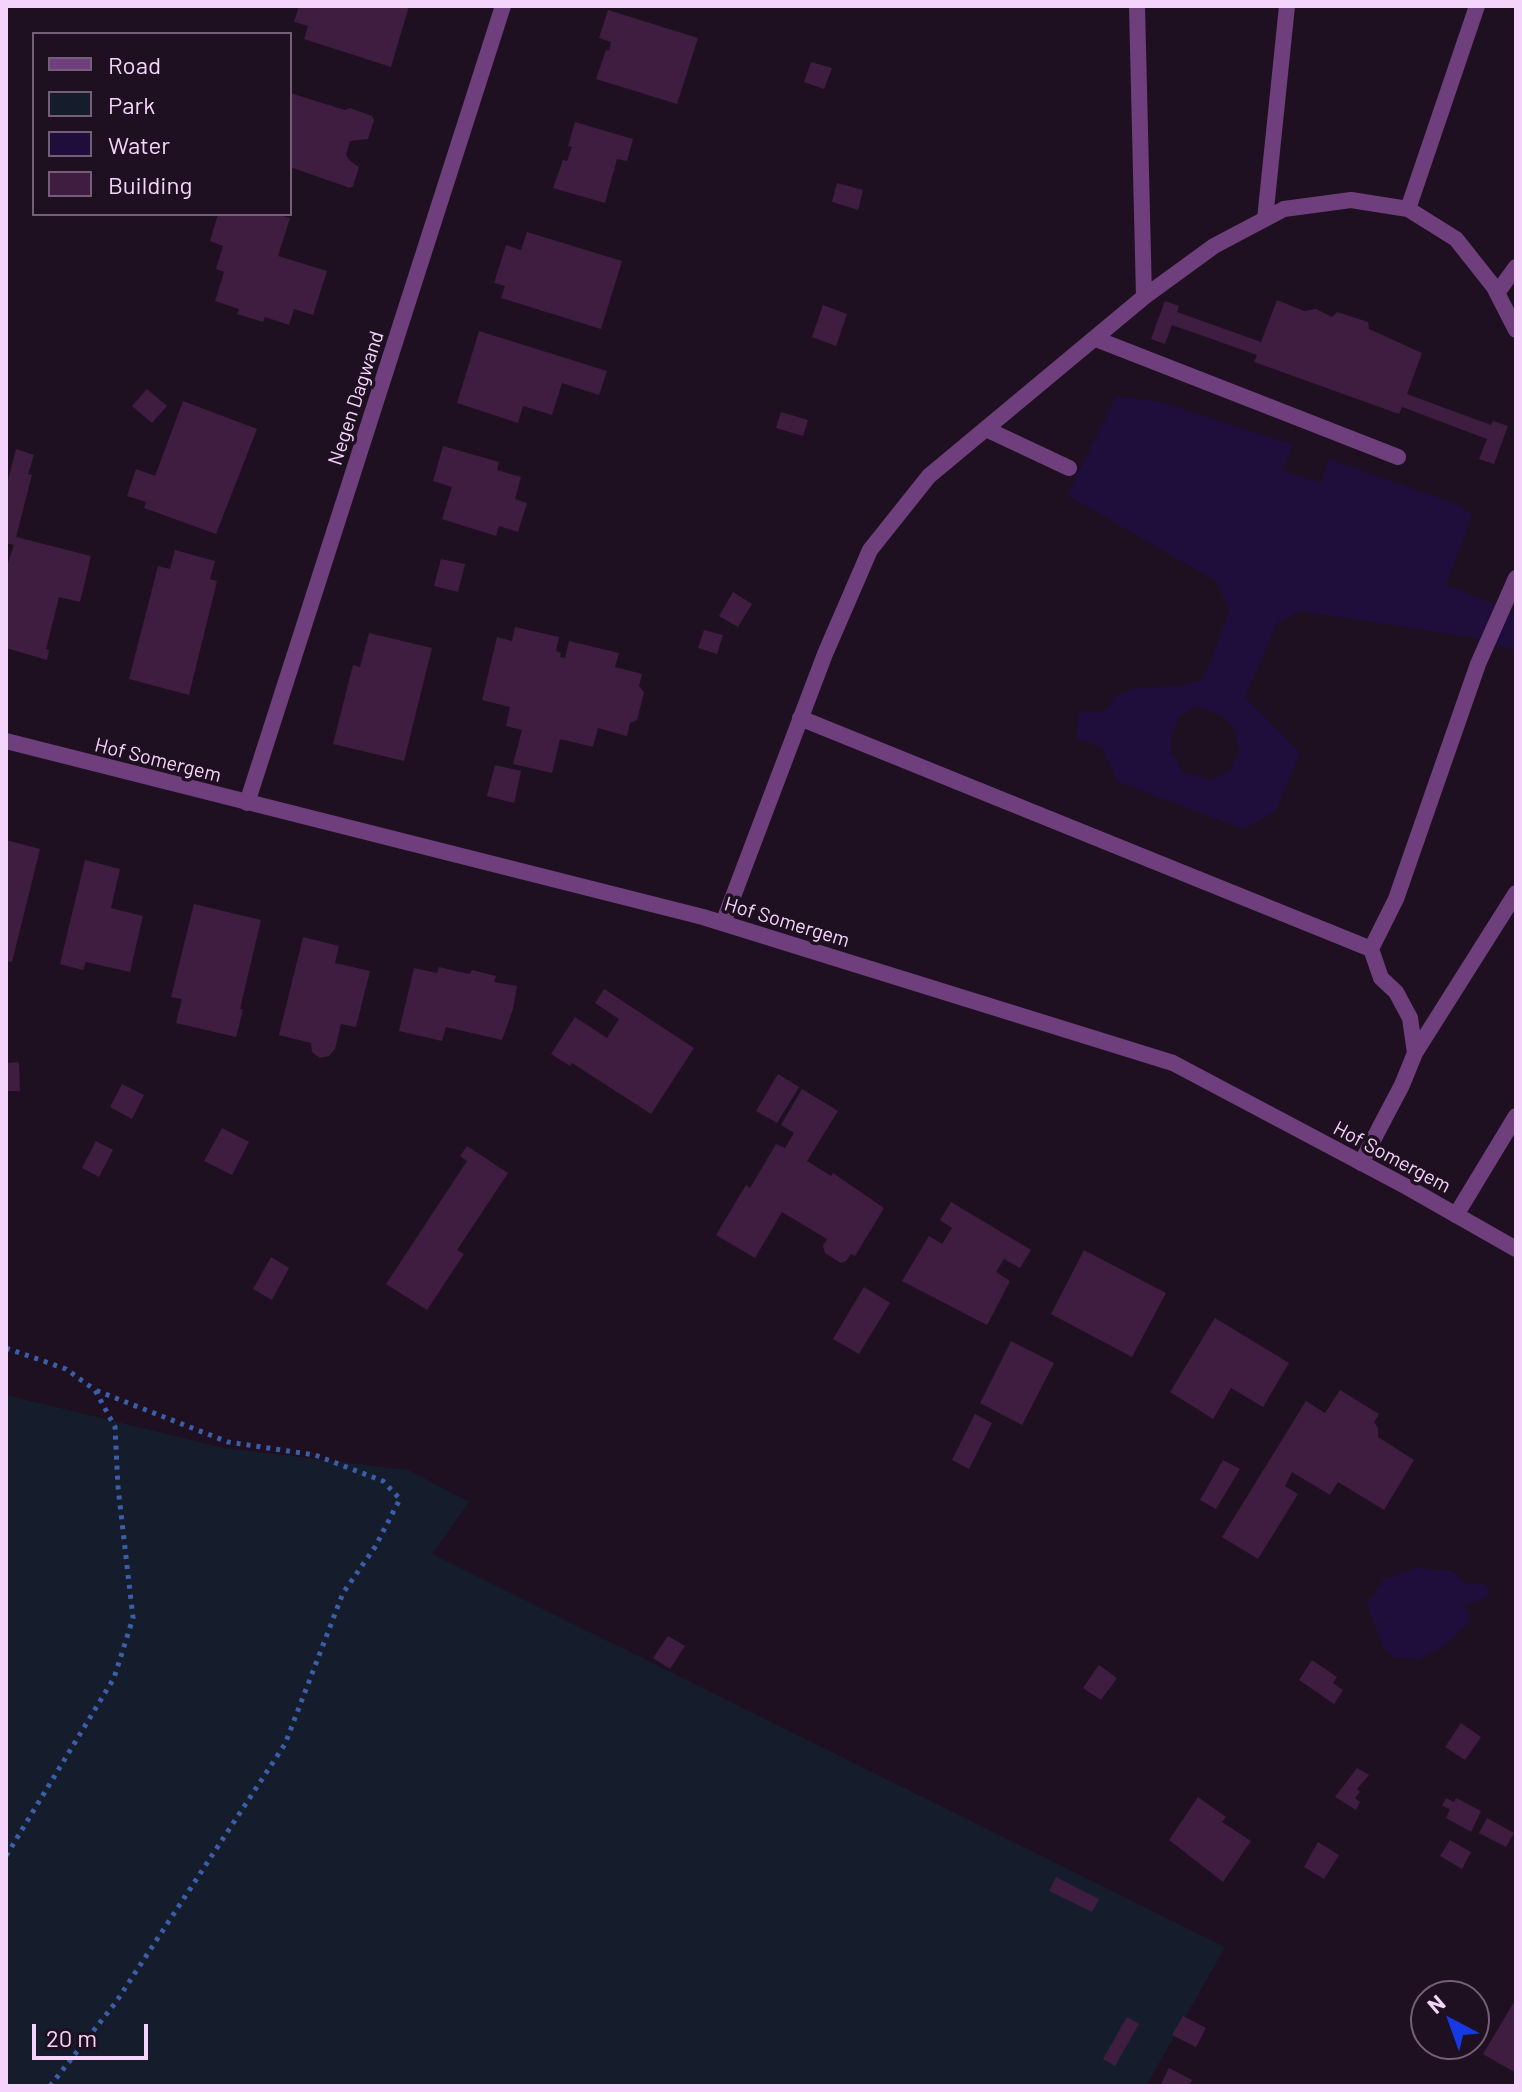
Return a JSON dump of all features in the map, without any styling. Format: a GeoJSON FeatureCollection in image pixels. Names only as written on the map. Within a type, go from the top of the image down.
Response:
{"type":"FeatureCollection","features":[{"type":"Feature","properties":{"kind":"street","name":"Negen Dagwand"},"geometry":{"type":"LineString","coordinates":[[247,803],[503,6]]}},
{"type":"Feature","properties":{"kind":"street"},"geometry":{"type":"LineString","coordinates":[[1137,6],[1144,297]]}},
{"type":"Feature","properties":{"kind":"street"},"geometry":{"type":"LineString","coordinates":[[1265,219],[1287,6]]}},
{"type":"Feature","properties":{"kind":"street"},"geometry":{"type":"LineString","coordinates":[[1408,209],[1477,6]]}},
{"type":"Feature","properties":{"kind":"street"},"geometry":{"type":"LineString","coordinates":[[723,923],[800,718],[870,550],[929,476],[1144,297],[1214,246],[1284,209],[1351,200],[1408,209],[1456,239],[1497,293],[1516,330]]}},
{"type":"Feature","properties":{"kind":"street"},"geometry":{"type":"LineString","coordinates":[[1497,293],[1516,267]]}},
{"type":"Feature","properties":{"kind":"street"},"geometry":{"type":"LineString","coordinates":[[1096,339],[1398,457]]}},
{"type":"Feature","properties":{"kind":"street"},"geometry":{"type":"LineString","coordinates":[[986,429],[1069,468]]}},
{"type":"Feature","properties":{"kind":"street"},"geometry":{"type":"LineString","coordinates":[[1415,1053],[1410,1018],[1396,992],[1381,978],[1371,949],[1396,899],[1478,664],[1516,578]]}},
{"type":"Feature","properties":{"kind":"street"},"geometry":{"type":"LineString","coordinates":[[800,718],[1371,949]]}},
{"type":"Feature","properties":{"kind":"street","name":"Hof Somergem"},"geometry":{"type":"LineString","coordinates":[[6,741],[723,923],[1173,1063],[1516,1249]]}},
{"type":"Feature","properties":{"kind":"street"},"geometry":{"type":"LineString","coordinates":[[1361,1163],[1402,1085],[1415,1053],[1516,893]]}},
{"type":"Feature","properties":{"kind":"street"},"geometry":{"type":"LineString","coordinates":[[1456,1215],[1516,1116]]}},
{"type":"Feature","properties":{"kind":"path"},"geometry":{"type":"LineString","coordinates":[[6,1348],[66,1369],[95,1390],[228,1442],[315,1455],[383,1481],[400,1499],[375,1547],[343,1593],[285,1744],[116,2002],[50,2086]]}},
{"type":"Feature","properties":{"kind":"path"},"geometry":{"type":"LineString","coordinates":[[6,1856],[114,1678],[133,1618],[118,1487],[115,1427],[95,1390]]}},
{"type":"Feature","properties":{"kind":"green space"},"geometry":{"type":"Polygon","coordinates":[[[6,1395],[224,1448],[408,1470],[469,1502],[432,1554],[1225,1947],[1146,2086],[6,2086],[6,1395]]]}},
{"type":"Feature","properties":{"kind":"water"},"geometry":{"type":"Polygon","coordinates":[[[1116,396],[1162,402],[1293,445],[1282,470],[1320,483],[1329,459],[1461,506],[1472,515],[1446,585],[1516,613],[1516,651],[1472,637],[1300,611],[1277,623],[1245,697],[1300,753],[1275,812],[1243,829],[1117,781],[1101,746],[1076,739],[1079,712],[1104,712],[1115,696],[1135,688],[1180,686],[1203,680],[1230,610],[1216,581],[1067,495],[1116,396]],[[1195,706],[1179,716],[1171,736],[1171,751],[1183,772],[1211,780],[1230,770],[1239,751],[1235,729],[1220,714],[1195,706]]]}},
{"type":"Feature","properties":{"kind":"water"},"geometry":{"type":"Polygon","coordinates":[[[1416,1568],[1452,1571],[1467,1584],[1483,1583],[1490,1589],[1486,1598],[1465,1605],[1471,1620],[1443,1647],[1418,1659],[1394,1658],[1383,1647],[1367,1604],[1384,1579],[1416,1568]]]}},
{"type":"Feature","properties":{"kind":"building"},"geometry":{"type":"Polygon","coordinates":[[[299,6],[409,6],[391,67],[304,39],[308,26],[294,22],[299,6]]]}},
{"type":"Feature","properties":{"kind":"building"},"geometry":{"type":"Polygon","coordinates":[[[608,10],[698,38],[677,104],[596,79],[611,42],[599,38],[608,10]]]}},
{"type":"Feature","properties":{"kind":"building"},"geometry":{"type":"Polygon","coordinates":[[[811,62],[832,68],[824,89],[804,82],[811,62]]]}},
{"type":"Feature","properties":{"kind":"building"},"geometry":{"type":"Polygon","coordinates":[[[292,94],[372,116],[374,120],[368,139],[350,141],[346,155],[359,167],[350,188],[292,168],[292,94]]]}},
{"type":"Feature","properties":{"kind":"building"},"geometry":{"type":"Polygon","coordinates":[[[575,122],[633,139],[627,161],[617,159],[605,203],[553,188],[563,160],[567,161],[572,147],[568,146],[575,122]]]}},
{"type":"Feature","properties":{"kind":"building"},"geometry":{"type":"Polygon","coordinates":[[[837,183],[863,190],[858,210],[832,202],[837,183]]]}},
{"type":"Feature","properties":{"kind":"building"},"geometry":{"type":"Polygon","coordinates":[[[217,216],[290,218],[278,256],[327,271],[313,315],[294,309],[289,325],[265,317],[263,322],[237,314],[239,309],[215,301],[224,272],[216,269],[223,246],[210,241],[217,216]]]}},
{"type":"Feature","properties":{"kind":"building"},"geometry":{"type":"Polygon","coordinates":[[[527,232],[622,261],[601,329],[501,298],[505,286],[494,283],[506,245],[521,250],[527,232]]]}},
{"type":"Feature","properties":{"kind":"building"},"geometry":{"type":"Polygon","coordinates":[[[1277,300],[1304,311],[1316,309],[1332,317],[1337,312],[1368,322],[1369,329],[1422,353],[1407,394],[1491,425],[1493,421],[1508,426],[1494,464],[1479,459],[1487,439],[1402,407],[1399,414],[1254,362],[1257,355],[1172,325],[1165,344],[1151,339],[1165,301],[1179,306],[1177,312],[1261,342],[1277,300]]]}},
{"type":"Feature","properties":{"kind":"building"},"geometry":{"type":"Polygon","coordinates":[[[823,305],[847,314],[836,346],[812,337],[823,305]]]}},
{"type":"Feature","properties":{"kind":"building"},"geometry":{"type":"Polygon","coordinates":[[[479,331],[607,371],[599,395],[562,383],[552,415],[523,406],[518,423],[457,403],[479,331]]]}},
{"type":"Feature","properties":{"kind":"building"},"geometry":{"type":"Polygon","coordinates":[[[147,389],[167,406],[152,423],[132,406],[147,389]]]}},
{"type":"Feature","properties":{"kind":"building"},"geometry":{"type":"Polygon","coordinates":[[[183,401],[257,429],[216,534],[144,508],[146,502],[127,496],[136,469],[155,476],[183,401]]]}},
{"type":"Feature","properties":{"kind":"building"},"geometry":{"type":"Polygon","coordinates":[[[781,412],[808,420],[803,436],[776,428],[781,412]]]}},
{"type":"Feature","properties":{"kind":"building"},"geometry":{"type":"Polygon","coordinates":[[[443,446],[499,462],[497,470],[521,477],[515,499],[527,503],[518,532],[499,526],[496,536],[442,519],[452,487],[433,481],[443,446]]]}},
{"type":"Feature","properties":{"kind":"building"},"geometry":{"type":"Polygon","coordinates":[[[16,449],[34,455],[16,537],[91,556],[80,602],[59,597],[46,649],[49,650],[47,660],[6,648],[6,568],[14,545],[6,543],[6,488],[16,449]]]}},
{"type":"Feature","properties":{"kind":"building"},"geometry":{"type":"Polygon","coordinates":[[[175,550],[215,561],[210,579],[217,581],[189,695],[129,679],[158,566],[170,569],[175,550]]]}},
{"type":"Feature","properties":{"kind":"building"},"geometry":{"type":"Polygon","coordinates":[[[441,559],[465,564],[458,592],[434,586],[441,559]]]}},
{"type":"Feature","properties":{"kind":"building"},"geometry":{"type":"Polygon","coordinates":[[[733,592],[752,604],[738,627],[719,616],[733,592]]]}},
{"type":"Feature","properties":{"kind":"building"},"geometry":{"type":"Polygon","coordinates":[[[515,627],[559,637],[556,651],[561,653],[560,657],[565,658],[569,641],[619,653],[615,667],[642,674],[639,686],[644,692],[637,720],[630,723],[627,736],[598,728],[593,747],[560,739],[552,773],[513,764],[522,730],[506,726],[510,707],[482,700],[497,637],[512,641],[515,627]]]}},
{"type":"Feature","properties":{"kind":"building"},"geometry":{"type":"Polygon","coordinates":[[[704,630],[723,635],[717,654],[698,648],[704,630]]]}},
{"type":"Feature","properties":{"kind":"building"},"geometry":{"type":"Polygon","coordinates":[[[369,633],[432,648],[404,761],[333,744],[353,665],[360,667],[369,633]]]}},
{"type":"Feature","properties":{"kind":"building"},"geometry":{"type":"Polygon","coordinates":[[[495,765],[521,771],[514,803],[487,796],[495,765]]]}},
{"type":"Feature","properties":{"kind":"building"},"geometry":{"type":"Polygon","coordinates":[[[6,840],[40,849],[12,962],[6,961],[6,840]]]}},
{"type":"Feature","properties":{"kind":"building"},"geometry":{"type":"Polygon","coordinates":[[[85,860],[120,869],[111,908],[143,916],[130,972],[86,962],[83,970],[60,964],[85,860]]]}},
{"type":"Feature","properties":{"kind":"building"},"geometry":{"type":"Polygon","coordinates":[[[194,904],[261,920],[236,1037],[176,1023],[182,999],[171,997],[194,904]]]}},
{"type":"Feature","properties":{"kind":"building"},"geometry":{"type":"Polygon","coordinates":[[[303,937],[339,946],[335,963],[370,971],[356,1027],[341,1024],[335,1049],[329,1056],[320,1058],[312,1052],[311,1043],[279,1035],[303,937]]]}},
{"type":"Feature","properties":{"kind":"building"},"geometry":{"type":"Polygon","coordinates":[[[439,967],[470,974],[472,970],[496,976],[494,982],[517,986],[502,1040],[446,1027],[442,1041],[399,1031],[414,968],[437,973],[439,967]]]}},
{"type":"Feature","properties":{"kind":"building"},"geometry":{"type":"Polygon","coordinates":[[[604,989],[694,1048],[651,1114],[572,1063],[570,1066],[551,1054],[575,1017],[607,1038],[619,1019],[595,1003],[604,989]]]}},
{"type":"Feature","properties":{"kind":"building"},"geometry":{"type":"Polygon","coordinates":[[[19,1062],[20,1091],[6,1091],[6,1063],[19,1062]]]}},
{"type":"Feature","properties":{"kind":"building"},"geometry":{"type":"Polygon","coordinates":[[[778,1074],[799,1087],[777,1123],[756,1111],[778,1074]]]}},
{"type":"Feature","properties":{"kind":"building"},"geometry":{"type":"Polygon","coordinates":[[[122,1084],[144,1095],[132,1119],[110,1107],[122,1084]]]}},
{"type":"Feature","properties":{"kind":"building"},"geometry":{"type":"Polygon","coordinates":[[[802,1089],[838,1111],[807,1161],[831,1176],[833,1173],[884,1208],[855,1256],[851,1254],[841,1263],[825,1253],[823,1246],[827,1239],[782,1212],[755,1258],[716,1235],[746,1185],[750,1188],[776,1144],[785,1148],[794,1133],[781,1125],[802,1089]]]}},
{"type":"Feature","properties":{"kind":"building"},"geometry":{"type":"Polygon","coordinates":[[[222,1128],[249,1142],[232,1175],[204,1161],[222,1128]]]}},
{"type":"Feature","properties":{"kind":"building"},"geometry":{"type":"Polygon","coordinates":[[[96,1141],[113,1150],[99,1177],[82,1168],[96,1141]]]}},
{"type":"Feature","properties":{"kind":"building"},"geometry":{"type":"Polygon","coordinates":[[[467,1146],[508,1173],[457,1250],[464,1254],[427,1310],[386,1284],[467,1161],[460,1156],[467,1146]]]}},
{"type":"Feature","properties":{"kind":"building"},"geometry":{"type":"Polygon","coordinates":[[[951,1202],[1031,1250],[1020,1268],[1004,1259],[996,1272],[1010,1281],[987,1325],[902,1281],[929,1236],[942,1244],[952,1228],[940,1220],[951,1202]]]}},
{"type":"Feature","properties":{"kind":"building"},"geometry":{"type":"Polygon","coordinates":[[[1084,1250],[1166,1293],[1132,1357],[1051,1314],[1084,1250]]]}},
{"type":"Feature","properties":{"kind":"building"},"geometry":{"type":"Polygon","coordinates":[[[271,1257],[289,1268],[272,1300],[253,1289],[271,1257]]]}},
{"type":"Feature","properties":{"kind":"building"},"geometry":{"type":"Polygon","coordinates":[[[864,1287],[890,1303],[859,1354],[833,1339],[864,1287]]]}},
{"type":"Feature","properties":{"kind":"building"},"geometry":{"type":"Polygon","coordinates":[[[1215,1318],[1289,1363],[1263,1407],[1231,1388],[1213,1419],[1170,1392],[1215,1318]]]}},
{"type":"Feature","properties":{"kind":"building"},"geometry":{"type":"Polygon","coordinates":[[[1011,1341],[1054,1363],[1022,1425],[980,1403],[1011,1341]]]}},
{"type":"Feature","properties":{"kind":"building"},"geometry":{"type":"Polygon","coordinates":[[[1340,1390],[1379,1414],[1374,1422],[1378,1437],[1414,1460],[1384,1510],[1338,1482],[1330,1495],[1292,1472],[1285,1486],[1298,1494],[1258,1559],[1222,1537],[1306,1401],[1325,1413],[1340,1390]]]}},
{"type":"Feature","properties":{"kind":"building"},"geometry":{"type":"Polygon","coordinates":[[[975,1414],[992,1423],[969,1469],[952,1460],[975,1414]]]}},
{"type":"Feature","properties":{"kind":"building"},"geometry":{"type":"Polygon","coordinates":[[[1223,1460],[1240,1469],[1216,1509],[1200,1500],[1223,1460]]]}},
{"type":"Feature","properties":{"kind":"building"},"geometry":{"type":"Polygon","coordinates":[[[668,1636],[685,1646],[670,1669],[653,1658],[668,1636]]]}},
{"type":"Feature","properties":{"kind":"building"},"geometry":{"type":"Polygon","coordinates":[[[1312,1660],[1337,1677],[1333,1683],[1343,1690],[1334,1704],[1299,1680],[1312,1660]]]}},
{"type":"Feature","properties":{"kind":"building"},"geometry":{"type":"Polygon","coordinates":[[[1099,1665],[1117,1678],[1101,1700],[1083,1688],[1099,1665]]]}},
{"type":"Feature","properties":{"kind":"building"},"geometry":{"type":"Polygon","coordinates":[[[1461,1723],[1481,1737],[1465,1760],[1445,1747],[1461,1723]]]}},
{"type":"Feature","properties":{"kind":"building"},"geometry":{"type":"Polygon","coordinates":[[[1357,1768],[1369,1775],[1357,1789],[1360,1792],[1355,1798],[1360,1802],[1356,1810],[1335,1797],[1357,1768]]]}},
{"type":"Feature","properties":{"kind":"building"},"geometry":{"type":"Polygon","coordinates":[[[1198,1797],[1226,1817],[1222,1822],[1251,1841],[1223,1882],[1169,1840],[1198,1797]]]}},
{"type":"Feature","properties":{"kind":"building"},"geometry":{"type":"Polygon","coordinates":[[[1446,1798],[1454,1802],[1456,1798],[1481,1811],[1471,1832],[1446,1818],[1450,1809],[1442,1806],[1446,1798]]]}},
{"type":"Feature","properties":{"kind":"building"},"geometry":{"type":"Polygon","coordinates":[[[1487,1818],[1514,1833],[1506,1847],[1479,1833],[1487,1818]]]}},
{"type":"Feature","properties":{"kind":"building"},"geometry":{"type":"Polygon","coordinates":[[[1450,1840],[1471,1852],[1462,1869],[1440,1856],[1450,1840]]]}},
{"type":"Feature","properties":{"kind":"building"},"geometry":{"type":"Polygon","coordinates":[[[1318,1842],[1339,1855],[1324,1879],[1304,1867],[1318,1842]]]}},
{"type":"Feature","properties":{"kind":"building"},"geometry":{"type":"Polygon","coordinates":[[[1056,1877],[1099,1899],[1092,1912],[1049,1891],[1056,1877]]]}},
{"type":"Feature","properties":{"kind":"building"},"geometry":{"type":"Polygon","coordinates":[[[1516,2003],[1516,2073],[1490,2058],[1490,2042],[1516,2003]]]}},
{"type":"Feature","properties":{"kind":"building"},"geometry":{"type":"Polygon","coordinates":[[[1183,2016],[1206,2028],[1196,2047],[1172,2035],[1183,2016]]]}},
{"type":"Feature","properties":{"kind":"building"},"geometry":{"type":"Polygon","coordinates":[[[1127,2017],[1139,2024],[1115,2066],[1103,2059],[1127,2017]]]}},
{"type":"Feature","properties":{"kind":"building"},"geometry":{"type":"Polygon","coordinates":[[[1169,2068],[1192,2080],[1189,2086],[1160,2086],[1169,2068]]]}}]}
